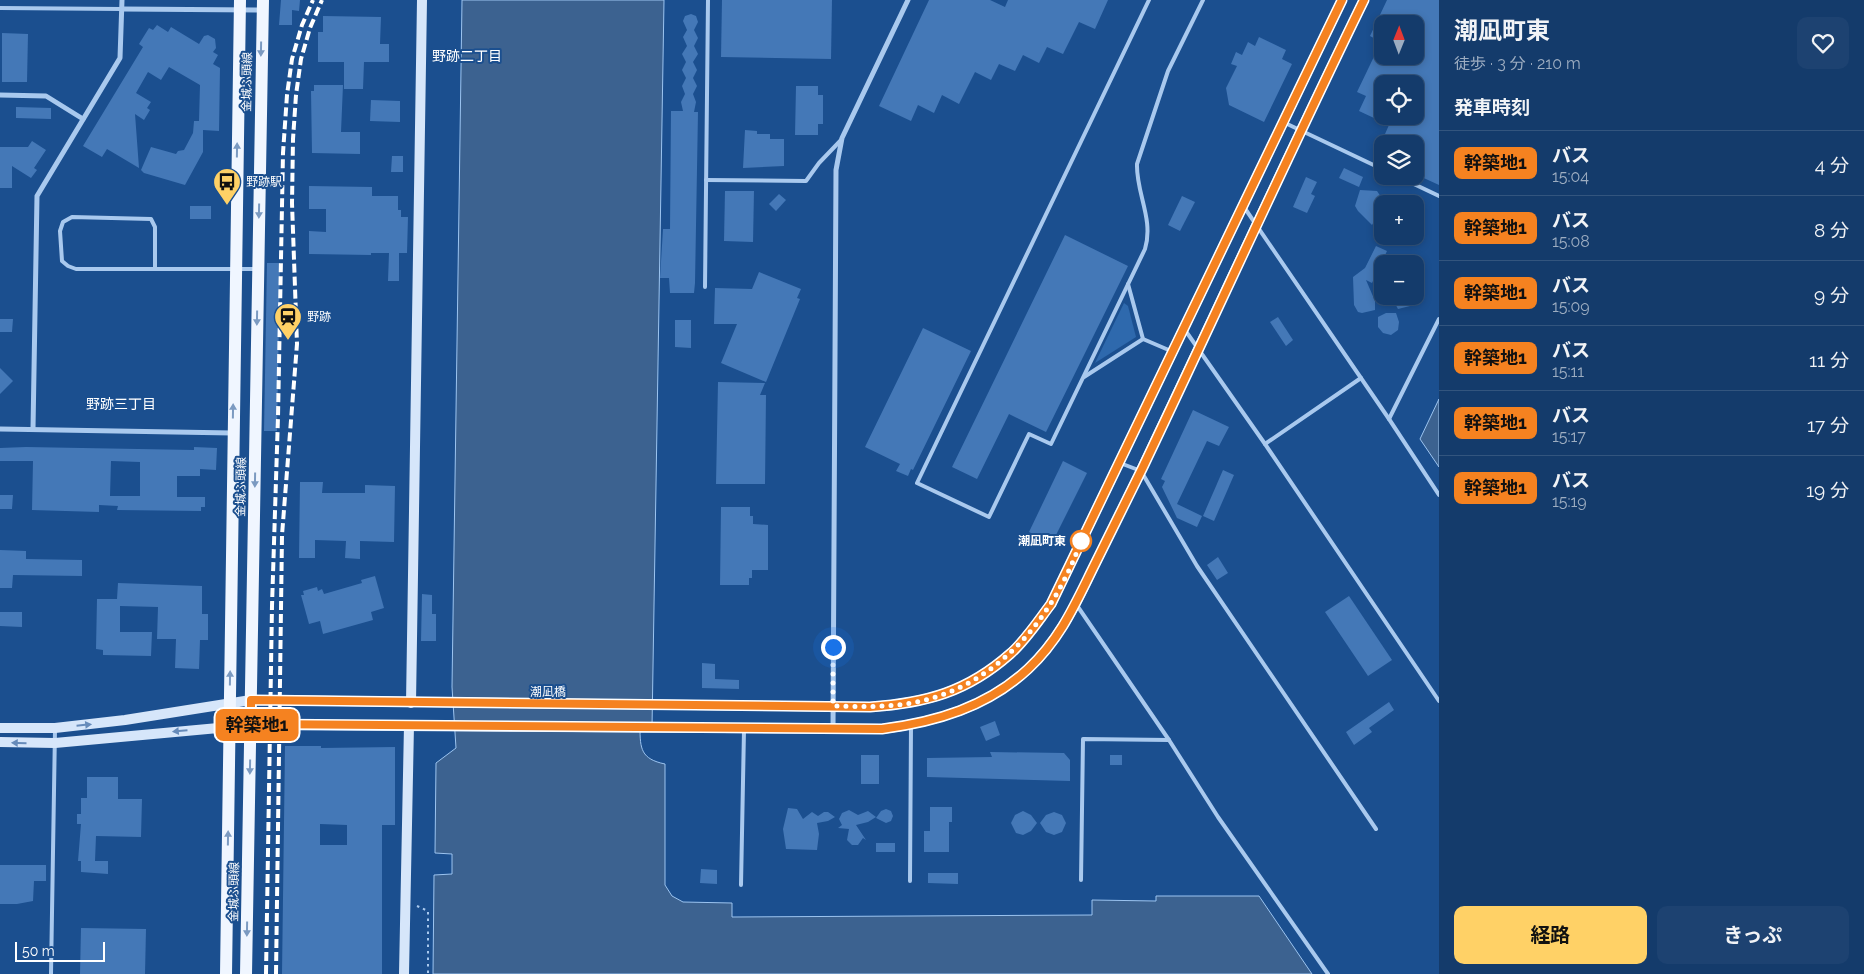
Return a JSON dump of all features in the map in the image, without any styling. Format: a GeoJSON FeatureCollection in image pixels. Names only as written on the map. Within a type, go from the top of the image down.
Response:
{"type":"FeatureCollection","features":[{"type":"Feature","properties":{"kind":"main road","name":"金城ふ頭線"},"geometry":{"type":"LineString","coordinates":[[226,974],[239,5]]}},
{"type":"Feature","properties":{"kind":"main road","name":"金城ふ頭線"},"geometry":{"type":"LineString","coordinates":[[246,974],[262,5]]}},
{"type":"Feature","properties":{"kind":"street"},"geometry":{"type":"LineString","coordinates":[[33,429],[37,196],[120,58],[122,0]]}},
{"type":"Feature","properties":{"kind":"street"},"geometry":{"type":"LineString","coordinates":[[411,703],[422,0]]}},
{"type":"Feature","properties":{"kind":"street"},"geometry":{"type":"LineString","coordinates":[[833,730],[836,170],[842,138],[908,0]]}},
{"type":"Feature","properties":{"kind":"street","name":"潮凪橋"},"geometry":{"type":"LineString","coordinates":[[0,728],[54,728],[125,720],[251,700],[870,707],[901,704],[938,697],[988,671],[1011,653],[1051,604],[1185,330],[1342,0]]}},
{"type":"Feature","properties":{"kind":"street"},"geometry":{"type":"LineString","coordinates":[[0,742],[55,743],[251,724],[882,729],[910,725],[946,716],[975,705],[1028,669],[1067,622],[1141,471],[1300,130],[1364,0]]}},
{"type":"Feature","properties":{"kind":"street"},"geometry":{"type":"LineString","coordinates":[[122,9],[262,5]]}},
{"type":"Feature","properties":{"kind":"street"},"geometry":{"type":"LineString","coordinates":[[0,95],[46,96],[83,119]]}},
{"type":"Feature","properties":{"kind":"street"},"geometry":{"type":"LineString","coordinates":[[0,429],[232,433]]}},
{"type":"Feature","properties":{"kind":"street"},"geometry":{"type":"LineString","coordinates":[[404,974],[409,725]]}},
{"type":"Feature","properties":{"kind":"lane"},"geometry":{"type":"LineString","coordinates":[[705,287],[708,0]]}},
{"type":"Feature","properties":{"kind":"lane"},"geometry":{"type":"LineString","coordinates":[[1149,0],[917,483],[989,517],[1028,434],[1051,444],[1128,284],[1148,237],[1148,223],[1136,173],[1137,164],[1168,71],[1203,0]]}},
{"type":"Feature","properties":{"kind":"lane"},"geometry":{"type":"LineString","coordinates":[[0,8],[122,9]]}},
{"type":"Feature","properties":{"kind":"lane"},"geometry":{"type":"LineString","coordinates":[[1283,122],[1374,166]]}},
{"type":"Feature","properties":{"kind":"lane"},"geometry":{"type":"LineString","coordinates":[[706,180],[806,181],[819,163],[842,138]]}},
{"type":"Feature","properties":{"kind":"lane"},"geometry":{"type":"LineString","coordinates":[[1416,185],[1439,196]]}},
{"type":"Feature","properties":{"kind":"lane"},"geometry":{"type":"LineString","coordinates":[[1243,206],[1439,495]]}},
{"type":"Feature","properties":{"kind":"lane"},"geometry":{"type":"LineString","coordinates":[[155,269],[155,227],[151,219],[72,217],[62,222],[60,251],[62,261],[76,269],[155,269],[235,269],[258,269]]}},
{"type":"Feature","properties":{"kind":"lane"},"geometry":{"type":"LineString","coordinates":[[1128,284],[1143,339]]}},
{"type":"Feature","properties":{"kind":"lane"},"geometry":{"type":"LineString","coordinates":[[1389,419],[1439,319]]}},
{"type":"Feature","properties":{"kind":"lane"},"geometry":{"type":"LineString","coordinates":[[1185,330],[1265,444],[1439,701]]}},
{"type":"Feature","properties":{"kind":"lane"},"geometry":{"type":"LineString","coordinates":[[1083,377],[1143,339]]}},
{"type":"Feature","properties":{"kind":"lane"},"geometry":{"type":"LineString","coordinates":[[1143,339],[1174,352]]}},
{"type":"Feature","properties":{"kind":"lane"},"geometry":{"type":"LineString","coordinates":[[1265,444],[1361,378]]}},
{"type":"Feature","properties":{"kind":"lane"},"geometry":{"type":"LineString","coordinates":[[1120,463],[1141,471],[1197,566],[1376,830]]}},
{"type":"Feature","properties":{"kind":"lane"},"geometry":{"type":"LineString","coordinates":[[1075,604],[1169,740],[1218,817],[1328,974]]}},
{"type":"Feature","properties":{"kind":"lane"},"geometry":{"type":"LineString","coordinates":[[910,725],[910,881]]}},
{"type":"Feature","properties":{"kind":"lane"},"geometry":{"type":"LineString","coordinates":[[51,974],[54,728]]}},
{"type":"Feature","properties":{"kind":"lane"},"geometry":{"type":"LineString","coordinates":[[742,885],[744,728]]}},
{"type":"Feature","properties":{"kind":"lane"},"geometry":{"type":"LineString","coordinates":[[1081,880],[1083,739],[1169,740]]}},
{"type":"Feature","properties":{"kind":"path"},"geometry":{"type":"LineString","coordinates":[[405,902],[428,911],[428,974]]}},
{"type":"Feature","properties":{"kind":"shaded area"},"geometry":{"type":"Polygon","coordinates":[[[462,0],[664,0],[652,727],[640,727],[644,752],[651,759],[665,764],[665,885],[672,896],[683,902],[732,903],[732,917],[1092,915],[1092,900],[1156,901],[1156,896],[1259,896],[1312,974],[433,974],[434,875],[452,874],[452,854],[435,853],[436,763],[456,748],[452,687],[462,0]]]}},
{"type":"Feature","properties":{"kind":"shaded area"},"geometry":{"type":"Polygon","coordinates":[[[1124,303],[1128,306],[1136,337],[1095,363],[1124,303]]]}},
{"type":"Feature","properties":{"kind":"shaded area"},"geometry":{"type":"Polygon","coordinates":[[[1439,399],[1439,467],[1420,439],[1439,399]]]}},
{"type":"Feature","properties":{"kind":"building"},"geometry":{"type":"Polygon","coordinates":[[[281,0],[300,0],[299,11],[292,10],[292,25],[279,25],[281,0]]]}},
{"type":"Feature","properties":{"kind":"building"},"geometry":{"type":"Polygon","coordinates":[[[722,0],[832,0],[831,59],[721,57],[722,0]]]}},
{"type":"Feature","properties":{"kind":"building"},"geometry":{"type":"Polygon","coordinates":[[[929,0],[990,0],[1005,7],[1008,0],[1108,0],[1095,29],[1079,22],[1063,54],[1047,47],[1039,63],[1023,55],[1015,71],[999,64],[991,80],[975,72],[959,104],[942,95],[934,113],[918,105],[911,121],[879,106],[929,0]]]}},
{"type":"Feature","properties":{"kind":"building"},"geometry":{"type":"Polygon","coordinates":[[[1387,0],[1439,0],[1439,185],[1424,178],[1424,135],[1385,134],[1389,125],[1424,125],[1424,75],[1374,75],[1374,118],[1359,111],[1366,96],[1357,92],[1374,57],[1374,65],[1424,65],[1424,15],[1380,15],[1387,0]]]}},
{"type":"Feature","properties":{"kind":"building"},"geometry":{"type":"Polygon","coordinates":[[[691,14],[696,16],[698,22],[694,30],[698,38],[694,46],[698,54],[693,62],[697,70],[693,78],[697,86],[693,94],[696,102],[694,112],[698,112],[695,283],[694,293],[670,293],[669,278],[660,278],[663,229],[670,229],[671,111],[683,111],[681,102],[685,94],[682,86],[686,78],[682,70],[686,62],[682,54],[687,46],[683,37],[687,30],[683,21],[685,16],[691,14]]]}},
{"type":"Feature","properties":{"kind":"building"},"geometry":{"type":"Polygon","coordinates":[[[323,16],[381,17],[380,44],[389,44],[389,62],[364,62],[363,89],[344,89],[344,62],[318,62],[318,32],[323,32],[323,16]]]}},
{"type":"Feature","properties":{"kind":"building"},"geometry":{"type":"Polygon","coordinates":[[[157,25],[168,32],[171,27],[199,44],[204,36],[208,35],[215,39],[216,48],[213,52],[218,55],[213,64],[220,68],[219,131],[203,130],[203,152],[185,185],[144,173],[141,170],[151,147],[176,154],[178,151],[184,150],[193,133],[194,121],[199,121],[200,85],[169,67],[161,80],[148,72],[136,93],[151,102],[147,108],[150,110],[144,120],[135,114],[139,168],[107,149],[102,157],[83,146],[143,47],[139,44],[149,28],[153,30],[157,25]]]}},
{"type":"Feature","properties":{"kind":"building"},"geometry":{"type":"Polygon","coordinates":[[[1374,28],[1374,38],[1370,36],[1374,28]]]}},
{"type":"Feature","properties":{"kind":"building"},"geometry":{"type":"Polygon","coordinates":[[[2,33],[28,34],[27,82],[2,82],[2,33]]]}},
{"type":"Feature","properties":{"kind":"building"},"geometry":{"type":"Polygon","coordinates":[[[1259,37],[1286,50],[1282,59],[1292,64],[1264,122],[1229,105],[1226,88],[1237,66],[1231,64],[1236,52],[1242,55],[1248,42],[1255,46],[1259,37]]]}},
{"type":"Feature","properties":{"kind":"building"},"geometry":{"type":"Polygon","coordinates":[[[314,85],[343,85],[341,132],[360,132],[360,154],[312,153],[311,91],[314,91],[314,85]]]}},
{"type":"Feature","properties":{"kind":"building"},"geometry":{"type":"Polygon","coordinates":[[[796,86],[818,86],[818,95],[823,95],[823,124],[818,124],[818,135],[795,135],[796,86]]]}},
{"type":"Feature","properties":{"kind":"building"},"geometry":{"type":"Polygon","coordinates":[[[371,100],[400,101],[400,122],[370,121],[371,100]]]}},
{"type":"Feature","properties":{"kind":"building"},"geometry":{"type":"Polygon","coordinates":[[[16,107],[51,108],[51,119],[16,118],[16,107]]]}},
{"type":"Feature","properties":{"kind":"building"},"geometry":{"type":"Polygon","coordinates":[[[745,130],[757,131],[757,134],[770,134],[770,139],[784,139],[784,166],[743,168],[745,130]]]}},
{"type":"Feature","properties":{"kind":"building"},"geometry":{"type":"Polygon","coordinates":[[[32,141],[46,150],[34,168],[37,170],[31,178],[12,166],[12,188],[0,188],[0,147],[28,147],[32,141]]]}},
{"type":"Feature","properties":{"kind":"building"},"geometry":{"type":"Polygon","coordinates":[[[392,156],[403,156],[403,172],[391,172],[392,156]]]}},
{"type":"Feature","properties":{"kind":"building"},"geometry":{"type":"Polygon","coordinates":[[[1344,168],[1363,177],[1359,187],[1339,178],[1344,168]]]}},
{"type":"Feature","properties":{"kind":"building"},"geometry":{"type":"Polygon","coordinates":[[[1306,177],[1317,182],[1311,194],[1315,196],[1307,213],[1293,207],[1306,177]]]}},
{"type":"Feature","properties":{"kind":"building"},"geometry":{"type":"Polygon","coordinates":[[[309,186],[372,187],[372,196],[398,196],[398,210],[401,210],[401,217],[408,217],[407,253],[399,253],[399,281],[388,281],[389,253],[371,253],[371,255],[309,254],[309,231],[326,232],[326,209],[309,209],[309,186]]]}},
{"type":"Feature","properties":{"kind":"building"},"geometry":{"type":"Polygon","coordinates":[[[1360,190],[1377,191],[1380,195],[1374,195],[1374,222],[1372,225],[1355,206],[1360,190]]]}},
{"type":"Feature","properties":{"kind":"building"},"geometry":{"type":"Polygon","coordinates":[[[725,191],[754,191],[753,242],[724,241],[725,191]]]}},
{"type":"Feature","properties":{"kind":"building"},"geometry":{"type":"Polygon","coordinates":[[[779,194],[786,200],[776,211],[769,204],[779,194]]]}},
{"type":"Feature","properties":{"kind":"building"},"geometry":{"type":"Polygon","coordinates":[[[1182,196],[1195,202],[1180,231],[1168,225],[1182,196]]]}},
{"type":"Feature","properties":{"kind":"building"},"geometry":{"type":"Polygon","coordinates":[[[190,206],[211,206],[211,219],[190,219],[190,206]]]}},
{"type":"Feature","properties":{"kind":"building"},"geometry":{"type":"Polygon","coordinates":[[[1065,235],[1128,266],[1046,432],[1009,414],[977,479],[952,467],[1065,235]]]}},
{"type":"Feature","properties":{"kind":"building"},"geometry":{"type":"Polygon","coordinates":[[[1376,246],[1387,251],[1385,255],[1374,255],[1374,279],[1372,283],[1366,280],[1374,299],[1375,310],[1362,313],[1358,312],[1354,305],[1353,277],[1365,268],[1376,246]]]}},
{"type":"Feature","properties":{"kind":"building"},"geometry":{"type":"Polygon","coordinates":[[[267,263],[280,263],[277,431],[264,431],[267,263]]]}},
{"type":"Feature","properties":{"kind":"building"},"geometry":{"type":"Polygon","coordinates":[[[759,272],[801,289],[797,298],[800,299],[766,382],[721,363],[737,324],[714,324],[715,288],[752,289],[759,272]]]}},
{"type":"Feature","properties":{"kind":"building"},"geometry":{"type":"Polygon","coordinates":[[[1396,305],[1410,305],[1410,306],[1398,309],[1396,305]]]}},
{"type":"Feature","properties":{"kind":"building"},"geometry":{"type":"Polygon","coordinates":[[[1386,313],[1396,313],[1399,322],[1398,330],[1391,335],[1383,333],[1378,327],[1378,317],[1386,313]]]}},
{"type":"Feature","properties":{"kind":"building"},"geometry":{"type":"Polygon","coordinates":[[[1278,317],[1293,340],[1286,346],[1270,322],[1278,317]]]}},
{"type":"Feature","properties":{"kind":"building"},"geometry":{"type":"Polygon","coordinates":[[[0,319],[13,319],[12,332],[0,332],[0,319]]]}},
{"type":"Feature","properties":{"kind":"building"},"geometry":{"type":"Polygon","coordinates":[[[675,320],[691,320],[691,348],[675,347],[675,320]]]}},
{"type":"Feature","properties":{"kind":"building"},"geometry":{"type":"Polygon","coordinates":[[[923,328],[971,351],[913,470],[911,469],[908,476],[896,471],[900,464],[865,447],[923,328]]]}},
{"type":"Feature","properties":{"kind":"building"},"geometry":{"type":"Polygon","coordinates":[[[0,368],[13,381],[0,394],[0,368]]]}},
{"type":"Feature","properties":{"kind":"building"},"geometry":{"type":"Polygon","coordinates":[[[718,382],[765,383],[760,395],[766,395],[765,484],[716,484],[718,382]]]}},
{"type":"Feature","properties":{"kind":"building"},"geometry":{"type":"Polygon","coordinates":[[[1193,410],[1229,427],[1219,446],[1207,441],[1177,504],[1202,516],[1197,527],[1177,518],[1162,487],[1165,481],[1161,479],[1193,410]]]}},
{"type":"Feature","properties":{"kind":"building"},"geometry":{"type":"Polygon","coordinates":[[[194,447],[217,448],[216,470],[200,469],[200,476],[177,476],[177,497],[205,497],[205,507],[201,507],[201,511],[117,510],[118,506],[99,505],[99,512],[32,510],[33,461],[0,461],[0,448],[194,450],[194,447]],[[111,461],[110,496],[140,496],[140,462],[111,461]]]}},
{"type":"Feature","properties":{"kind":"building"},"geometry":{"type":"Polygon","coordinates":[[[1063,461],[1087,473],[1052,543],[1029,532],[1063,461]]]}},
{"type":"Feature","properties":{"kind":"building"},"geometry":{"type":"Polygon","coordinates":[[[1223,470],[1234,475],[1214,521],[1203,516],[1223,470]]]}},
{"type":"Feature","properties":{"kind":"building"},"geometry":{"type":"Polygon","coordinates":[[[300,482],[323,482],[322,493],[365,493],[365,485],[395,486],[394,542],[360,541],[360,559],[345,558],[346,541],[315,540],[315,558],[299,558],[300,482]]]}},
{"type":"Feature","properties":{"kind":"building"},"geometry":{"type":"Polygon","coordinates":[[[0,495],[13,495],[12,509],[0,509],[0,495]]]}},
{"type":"Feature","properties":{"kind":"building"},"geometry":{"type":"Polygon","coordinates":[[[721,507],[750,507],[750,516],[753,516],[753,524],[768,525],[768,570],[752,570],[752,578],[749,578],[749,585],[720,585],[721,507]]]}},
{"type":"Feature","properties":{"kind":"building"},"geometry":{"type":"Polygon","coordinates":[[[0,550],[26,551],[26,559],[82,560],[82,576],[13,575],[12,588],[0,588],[0,550]]]}},
{"type":"Feature","properties":{"kind":"building"},"geometry":{"type":"Polygon","coordinates":[[[1218,557],[1228,573],[1217,580],[1207,565],[1218,557]]]}},
{"type":"Feature","properties":{"kind":"building"},"geometry":{"type":"Polygon","coordinates":[[[375,576],[384,608],[371,612],[373,620],[323,634],[320,621],[309,624],[301,595],[304,595],[303,591],[317,587],[318,591],[322,589],[324,594],[362,583],[361,580],[375,576]]]}},
{"type":"Feature","properties":{"kind":"building"},"geometry":{"type":"Polygon","coordinates":[[[118,583],[202,586],[202,614],[208,614],[208,640],[200,640],[199,669],[175,668],[176,639],[157,639],[158,607],[120,606],[120,632],[152,632],[151,656],[103,655],[103,650],[96,649],[97,599],[117,599],[118,583]]]}},
{"type":"Feature","properties":{"kind":"building"},"geometry":{"type":"Polygon","coordinates":[[[422,594],[432,595],[432,614],[436,614],[436,641],[421,641],[422,594]]]}},
{"type":"Feature","properties":{"kind":"building"},"geometry":{"type":"Polygon","coordinates":[[[1349,596],[1392,660],[1368,676],[1325,612],[1349,596]]]}},
{"type":"Feature","properties":{"kind":"building"},"geometry":{"type":"Polygon","coordinates":[[[0,612],[22,612],[22,627],[0,626],[0,612]]]}},
{"type":"Feature","properties":{"kind":"building"},"geometry":{"type":"Polygon","coordinates":[[[702,663],[715,664],[715,679],[739,680],[739,689],[702,688],[702,663]]]}},
{"type":"Feature","properties":{"kind":"building"},"geometry":{"type":"Polygon","coordinates":[[[1389,702],[1394,710],[1369,728],[1372,732],[1354,745],[1346,732],[1389,702]]]}},
{"type":"Feature","properties":{"kind":"building"},"geometry":{"type":"Polygon","coordinates":[[[995,721],[1000,735],[986,741],[980,727],[995,721]]]}},
{"type":"Feature","properties":{"kind":"building"},"geometry":{"type":"Polygon","coordinates":[[[285,746],[321,746],[321,748],[395,747],[395,825],[382,825],[382,974],[282,974],[285,746]],[[320,824],[320,845],[347,845],[347,825],[320,824]]]}},
{"type":"Feature","properties":{"kind":"building"},"geometry":{"type":"Polygon","coordinates":[[[990,752],[1064,753],[1070,760],[1070,781],[927,777],[927,758],[992,757],[990,752]]]}},
{"type":"Feature","properties":{"kind":"building"},"geometry":{"type":"Polygon","coordinates":[[[861,755],[879,755],[879,784],[861,784],[861,755]]]}},
{"type":"Feature","properties":{"kind":"building"},"geometry":{"type":"Polygon","coordinates":[[[1110,755],[1122,755],[1122,765],[1110,765],[1110,755]]]}},
{"type":"Feature","properties":{"kind":"building"},"geometry":{"type":"Polygon","coordinates":[[[87,777],[118,777],[118,799],[142,799],[141,837],[96,836],[95,861],[108,861],[108,874],[81,872],[81,861],[78,861],[81,824],[77,824],[77,814],[81,814],[81,798],[87,798],[87,777]]]}},
{"type":"Feature","properties":{"kind":"building"},"geometry":{"type":"Polygon","coordinates":[[[930,807],[952,807],[952,822],[949,822],[949,852],[924,852],[924,831],[930,831],[930,807]]]}},
{"type":"Feature","properties":{"kind":"building"},"geometry":{"type":"Polygon","coordinates":[[[788,808],[797,809],[803,819],[812,812],[818,816],[828,812],[835,817],[828,821],[817,823],[819,834],[817,850],[786,849],[783,829],[788,808]]]}},
{"type":"Feature","properties":{"kind":"building"},"geometry":{"type":"Polygon","coordinates":[[[886,809],[891,811],[893,816],[891,821],[886,823],[876,818],[881,811],[886,809]]]}},
{"type":"Feature","properties":{"kind":"building"},"geometry":{"type":"Polygon","coordinates":[[[849,810],[858,815],[868,811],[876,817],[868,822],[856,825],[866,840],[863,838],[858,845],[852,845],[847,840],[849,829],[838,828],[842,825],[839,819],[842,813],[849,810]]]}},
{"type":"Feature","properties":{"kind":"building"},"geometry":{"type":"Polygon","coordinates":[[[1023,811],[1031,815],[1037,823],[1031,831],[1023,835],[1016,833],[1011,823],[1015,815],[1023,811]]]}},
{"type":"Feature","properties":{"kind":"building"},"geometry":{"type":"Polygon","coordinates":[[[1054,812],[1062,815],[1066,823],[1062,832],[1054,835],[1046,832],[1040,823],[1046,815],[1054,812]]]}},
{"type":"Feature","properties":{"kind":"building"},"geometry":{"type":"Polygon","coordinates":[[[876,843],[895,843],[895,852],[876,852],[876,843]]]}},
{"type":"Feature","properties":{"kind":"building"},"geometry":{"type":"Polygon","coordinates":[[[0,865],[46,865],[46,881],[34,881],[33,901],[17,904],[0,904],[0,865]]]}},
{"type":"Feature","properties":{"kind":"building"},"geometry":{"type":"Polygon","coordinates":[[[701,869],[717,870],[717,884],[700,883],[701,869]]]}},
{"type":"Feature","properties":{"kind":"building"},"geometry":{"type":"Polygon","coordinates":[[[928,873],[958,873],[958,884],[928,883],[928,873]]]}},
{"type":"Feature","properties":{"kind":"building"},"geometry":{"type":"Polygon","coordinates":[[[81,928],[146,929],[145,974],[80,974],[81,928]]]}},
{"type":"Feature","properties":{"kind":"railway"},"geometry":{"type":"LineString","coordinates":[[266,974],[272,606],[283,153],[287,95],[292,59],[302,25],[313,0]]}},
{"type":"Feature","properties":{"kind":"railway"},"geometry":{"type":"LineString","coordinates":[[276,974],[282,535],[297,344],[292,203],[293,139],[301,59],[310,28],[322,0]]}},
{"type":"Feature","properties":{"kind":"bus line","name":"幹築地1"},"geometry":{"type":"LineString","coordinates":[[1342,0],[1185,330],[1051,604],[1011,653],[988,671],[938,697],[901,704],[870,707],[251,700],[251,724],[882,729],[910,725],[946,716],[975,705],[1001,689],[1028,669],[1067,622],[1134,486],[1300,130],[1364,0]]}},
{"type":"Feature","properties":{"kind":"place","name":"野跡駅"},"geometry":{"type":"Point","coordinates":[227,206]}},
{"type":"Feature","properties":{"kind":"place","name":"野跡"},"geometry":{"type":"Point","coordinates":[288,341]}},
{"type":"Feature","properties":{"kind":"place","name":"潮凪町東"},"geometry":{"type":"Point","coordinates":[1081,541]}},
{"type":"Feature","properties":{"kind":"district","name":"野跡二丁目"},"geometry":{"type":"Point","coordinates":[467,56]}},
{"type":"Feature","properties":{"kind":"district","name":"野跡三丁目"},"geometry":{"type":"Point","coordinates":[121,404]}},
{"type":"Feature","properties":{"kind":"route"},"geometry":{"type":"LineString","coordinates":[[833,647],[833,706],[870,707],[901,704],[938,697],[988,671],[1011,653],[1051,604],[1081,541]]}}]}
